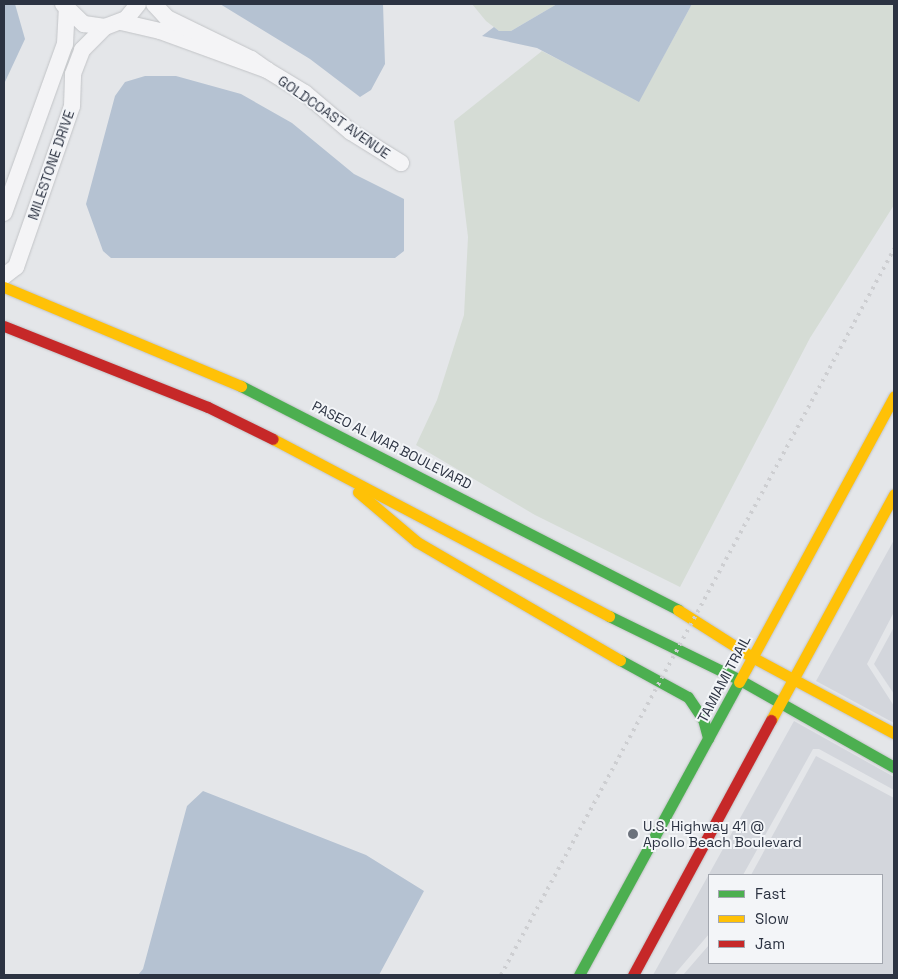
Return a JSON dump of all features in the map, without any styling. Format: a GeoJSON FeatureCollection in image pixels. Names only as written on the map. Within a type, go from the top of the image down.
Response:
{"type":"FeatureCollection","features":[{"type":"Feature","properties":{"kind":"main road","name":"PASEO AL MAR BOULEVARD"},"geometry":{"type":"LineString","coordinates":[[4,288],[221,377],[339,434],[693,618],[752,657],[894,733]]}},
{"type":"Feature","properties":{"kind":"main road"},"geometry":{"type":"LineString","coordinates":[[4,326],[208,407],[323,463],[676,651],[740,680],[894,767]]}},
{"type":"Feature","properties":{"kind":"main road","name":"TAMIAMI TRAIL"},"geometry":{"type":"LineString","coordinates":[[579,975],[894,396]]}},
{"type":"Feature","properties":{"kind":"main road"},"geometry":{"type":"LineString","coordinates":[[323,463],[417,542],[544,618],[688,697],[703,719],[708,738]]}},
{"type":"Feature","properties":{"kind":"main road"},"geometry":{"type":"LineString","coordinates":[[633,975],[894,494]]}},
{"type":"Feature","properties":{"kind":"street"},"geometry":{"type":"LineString","coordinates":[[65,7],[84,24],[105,27],[121,22],[138,4]]}},
{"type":"Feature","properties":{"kind":"street","name":"GOLDCOAST AVENUE"},"geometry":{"type":"LineString","coordinates":[[154,4],[168,18],[251,59],[305,93],[351,132],[401,163]]}},
{"type":"Feature","properties":{"kind":"street","name":"MILESTONE DRIVE"},"geometry":{"type":"LineString","coordinates":[[4,213],[65,44],[65,7]]}},
{"type":"Feature","properties":{"kind":"street","name":"GOLDCOAST AVENUE"},"geometry":{"type":"LineString","coordinates":[[121,22],[160,31],[267,70]]}},
{"type":"Feature","properties":{"kind":"street","name":"MILESTONE DRIVE"},"geometry":{"type":"LineString","coordinates":[[4,276],[16,267],[72,106],[73,74],[82,50],[105,27]]}},
{"type":"Feature","properties":{"kind":"shaded area"},"geometry":{"type":"Polygon","coordinates":[[[472,4],[557,4],[511,31],[499,31],[486,21],[472,4]]]}},
{"type":"Feature","properties":{"kind":"shaded area"},"geometry":{"type":"Polygon","coordinates":[[[692,4],[894,4],[894,205],[810,338],[680,587],[535,515],[416,445],[437,400],[464,315],[468,237],[454,121],[542,51],[639,101],[692,4]]]}},
{"type":"Feature","properties":{"kind":"shaded area"},"geometry":{"type":"Polygon","coordinates":[[[894,540],[894,612],[867,664],[894,706],[894,723],[816,681],[894,540]]]}},
{"type":"Feature","properties":{"kind":"shaded area"},"geometry":{"type":"Polygon","coordinates":[[[894,627],[894,694],[874,664],[894,627]]]}},
{"type":"Feature","properties":{"kind":"shaded area"},"geometry":{"type":"Polygon","coordinates":[[[794,721],[894,777],[894,790],[819,749],[813,749],[744,874],[709,874],[794,721]]]}},
{"type":"Feature","properties":{"kind":"shaded area"},"geometry":{"type":"Polygon","coordinates":[[[816,756],[894,798],[894,975],[683,975],[708,946],[708,964],[883,964],[883,874],[752,874],[816,756]]]}},
{"type":"Feature","properties":{"kind":"shaded area"},"geometry":{"type":"Polygon","coordinates":[[[708,876],[708,935],[674,975],[653,975],[708,876]]]}},
{"type":"Feature","properties":{"kind":"water"},"geometry":{"type":"Polygon","coordinates":[[[4,4],[15,4],[25,39],[4,84],[4,4]]]}},
{"type":"Feature","properties":{"kind":"water"},"geometry":{"type":"Polygon","coordinates":[[[220,4],[383,4],[385,64],[371,90],[360,97],[310,59],[220,4]]]}},
{"type":"Feature","properties":{"kind":"water"},"geometry":{"type":"Polygon","coordinates":[[[557,4],[692,4],[639,102],[537,48],[482,36],[494,27],[499,31],[511,31],[557,4]]]}},
{"type":"Feature","properties":{"kind":"water"},"geometry":{"type":"Polygon","coordinates":[[[145,76],[176,76],[241,94],[292,123],[354,174],[404,199],[404,251],[395,258],[111,258],[103,251],[86,204],[115,96],[125,82],[145,76]]]}},
{"type":"Feature","properties":{"kind":"water"},"geometry":{"type":"Polygon","coordinates":[[[203,791],[366,855],[424,891],[379,975],[138,975],[143,969],[187,806],[203,791]]]}},
{"type":"Feature","properties":{"kind":"railway"},"geometry":{"type":"LineString","coordinates":[[501,975],[894,249]]}},
{"type":"Feature","properties":{"kind":"traffic: fast"},"geometry":{"type":"LineString","coordinates":[[241,386],[678,610]]}},
{"type":"Feature","properties":{"kind":"traffic: fast"},"geometry":{"type":"LineString","coordinates":[[609,616],[740,680],[894,767]]}},
{"type":"Feature","properties":{"kind":"traffic: fast"},"geometry":{"type":"LineString","coordinates":[[620,660],[688,697],[703,719],[708,738]]}},
{"type":"Feature","properties":{"kind":"traffic: fast"},"geometry":{"type":"LineString","coordinates":[[579,975],[739,682]]}},
{"type":"Feature","properties":{"kind":"traffic: slow"},"geometry":{"type":"LineString","coordinates":[[4,287],[241,386]]}},
{"type":"Feature","properties":{"kind":"traffic: slow"},"geometry":{"type":"LineString","coordinates":[[739,682],[894,396]]}},
{"type":"Feature","properties":{"kind":"traffic: slow"},"geometry":{"type":"LineString","coordinates":[[273,439],[609,616]]}},
{"type":"Feature","properties":{"kind":"traffic: slow"},"geometry":{"type":"LineString","coordinates":[[358,492],[417,542],[620,660]]}},
{"type":"Feature","properties":{"kind":"traffic: slow"},"geometry":{"type":"LineString","coordinates":[[771,720],[894,494]]}},
{"type":"Feature","properties":{"kind":"traffic: slow"},"geometry":{"type":"LineString","coordinates":[[678,610],[752,657],[894,733]]}},
{"type":"Feature","properties":{"kind":"traffic: jam"},"geometry":{"type":"LineString","coordinates":[[4,326],[208,407],[273,439]]}},
{"type":"Feature","properties":{"kind":"traffic: jam"},"geometry":{"type":"LineString","coordinates":[[633,975],[771,720]]}},
{"type":"Feature","properties":{"kind":"place","name":"U.S. Highway 41 @ Apollo Beach Boulevard"},"geometry":{"type":"Point","coordinates":[633,834]}}]}
